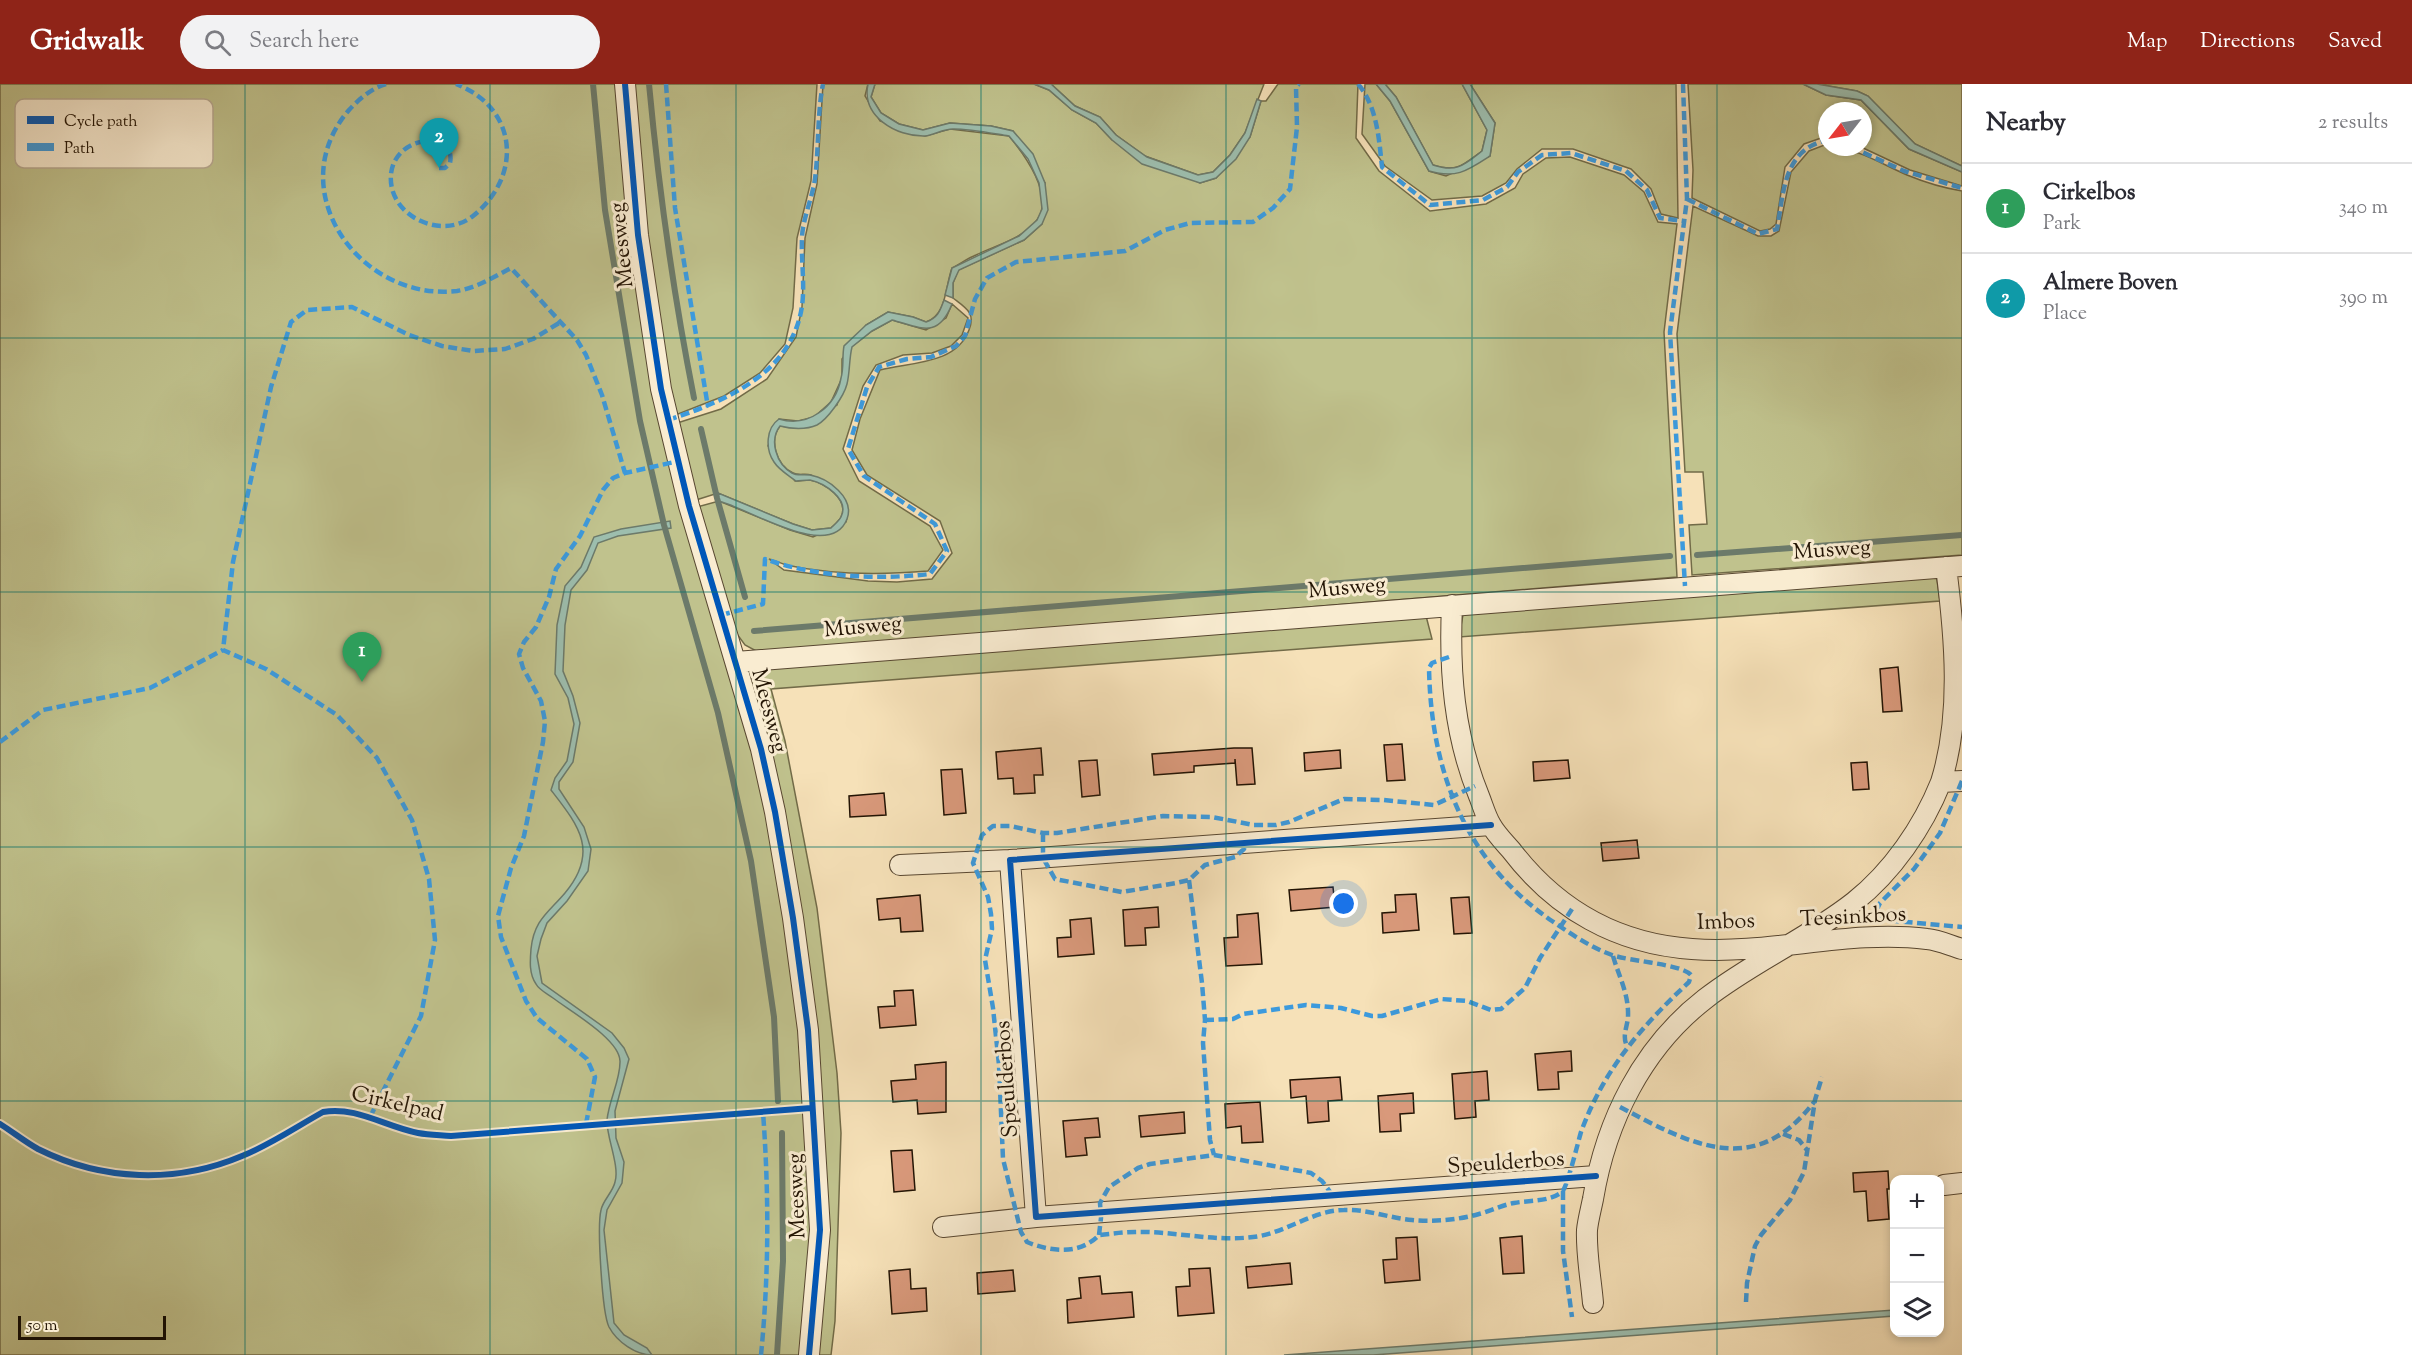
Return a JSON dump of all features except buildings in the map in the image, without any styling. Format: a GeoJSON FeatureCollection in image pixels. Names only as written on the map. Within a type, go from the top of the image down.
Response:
{"type":"FeatureCollection","features":[{"type":"Feature","properties":{"kind":"street","name":"Meesweg"},"geometry":{"type":"LineString","coordinates":[[625,84],[638,235],[661,389],[692,516],[761,749],[794,918],[808,1030],[820,1230],[809,1355]]}},
{"type":"Feature","properties":{"kind":"street","name":"Musweg"},"geometry":{"type":"LineString","coordinates":[[736,662],[1954,566]]}},
{"type":"Feature","properties":{"kind":"street"},"geometry":{"type":"LineString","coordinates":[[1791,944],[1855,902],[1881,876],[1912,837],[1941,782],[1951,751],[1957,700],[1954,566]]}},
{"type":"Feature","properties":{"kind":"street","name":"Imbos"},"geometry":{"type":"LineString","coordinates":[[1452,605],[1449,657],[1458,729],[1469,772],[1491,825],[1522,865],[1550,894],[1596,923],[1623,934],[1692,949],[1791,944]]}},
{"type":"Feature","properties":{"kind":"street"},"geometry":{"type":"LineString","coordinates":[[1941,782],[1962,781]]}},
{"type":"Feature","properties":{"kind":"street"},"geometry":{"type":"LineString","coordinates":[[900,865],[1010,860],[1491,825]]}},
{"type":"Feature","properties":{"kind":"street","name":"Speulderbos"},"geometry":{"type":"LineString","coordinates":[[1010,860],[1036,1217]]}},
{"type":"Feature","properties":{"kind":"street","name":"Teesinkbos"},"geometry":{"type":"LineString","coordinates":[[1593,1303],[1587,1231],[1596,1176],[1618,1111],[1646,1060],[1670,1030],[1706,999],[1791,944],[1874,937],[1929,939],[1962,949]]}},
{"type":"Feature","properties":{"kind":"street","name":"Speulderbos"},"geometry":{"type":"LineString","coordinates":[[943,1227],[1036,1217],[1596,1176]]}},
{"type":"Feature","properties":{"kind":"green space"},"geometry":{"type":"Polygon","coordinates":[[[0,84],[623,84],[643,315],[757,764],[787,918],[798,1009],[811,1209],[804,1355],[0,1355],[0,84]]]}},
{"type":"Feature","properties":{"kind":"green space"},"geometry":{"type":"Polygon","coordinates":[[[634,84],[817,84],[811,181],[797,238],[793,308],[785,344],[760,373],[724,396],[673,416],[650,272],[634,84]]]}},
{"type":"Feature","properties":{"kind":"green space"},"geometry":{"type":"Polygon","coordinates":[[[823,84],[868,84],[865,96],[880,121],[925,136],[950,129],[1009,136],[1035,176],[1040,188],[1042,210],[1037,220],[1024,232],[952,268],[942,307],[933,318],[926,322],[888,312],[866,325],[842,359],[842,378],[831,402],[814,417],[798,421],[779,419],[768,446],[795,481],[810,480],[822,485],[834,493],[842,504],[841,517],[831,528],[812,530],[718,493],[696,500],[674,424],[721,409],[767,379],[796,337],[802,307],[805,238],[817,184],[823,84]]]}},
{"type":"Feature","properties":{"kind":"green space"},"geometry":{"type":"Polygon","coordinates":[[[875,84],[1034,84],[1049,90],[1072,110],[1096,123],[1112,140],[1200,183],[1216,178],[1250,137],[1261,101],[1266,101],[1278,84],[1358,84],[1356,138],[1379,171],[1430,211],[1486,204],[1515,188],[1523,174],[1546,158],[1570,157],[1624,175],[1644,192],[1658,222],[1677,224],[1664,332],[1677,577],[758,652],[745,645],[734,630],[697,507],[719,501],[813,537],[846,522],[846,504],[837,492],[813,476],[795,474],[782,464],[776,452],[777,432],[780,426],[798,428],[837,405],[851,347],[872,331],[892,320],[926,330],[946,318],[952,304],[968,318],[962,335],[951,346],[932,353],[903,355],[876,365],[863,386],[843,449],[859,481],[930,526],[943,550],[928,571],[839,572],[786,565],[769,559],[784,570],[868,581],[897,582],[932,579],[952,553],[940,521],[867,475],[852,450],[860,419],[880,370],[943,356],[963,341],[969,330],[971,319],[968,311],[953,298],[953,283],[958,270],[1024,240],[1042,224],[1045,183],[1013,131],[991,126],[950,123],[923,130],[899,124],[881,113],[871,97],[875,84]]]}},
{"type":"Feature","properties":{"kind":"green space"},"geometry":{"type":"Polygon","coordinates":[[[1051,84],[1264,84],[1245,133],[1230,155],[1213,172],[1198,175],[1145,156],[1116,135],[1100,117],[1075,106],[1051,84]]]}},
{"type":"Feature","properties":{"kind":"green space"},"geometry":{"type":"Polygon","coordinates":[[[1365,84],[1376,84],[1390,101],[1429,171],[1446,176],[1490,156],[1495,123],[1470,84],[1676,84],[1678,218],[1661,214],[1651,189],[1631,169],[1573,149],[1542,149],[1517,169],[1506,183],[1482,196],[1432,200],[1385,166],[1362,134],[1365,84]]]}},
{"type":"Feature","properties":{"kind":"green space"},"geometry":{"type":"Polygon","coordinates":[[[1385,84],[1462,84],[1487,130],[1482,151],[1454,168],[1433,165],[1396,97],[1385,84]]]}},
{"type":"Feature","properties":{"kind":"green space"},"geometry":{"type":"Polygon","coordinates":[[[1688,84],[1803,84],[1826,95],[1863,102],[1818,102],[1818,139],[1804,144],[1785,167],[1776,224],[1770,229],[1760,231],[1692,198],[1693,170],[1688,84]]]}},
{"type":"Feature","properties":{"kind":"green space"},"geometry":{"type":"Polygon","coordinates":[[[1817,84],[1962,84],[1962,166],[1915,144],[1868,96],[1857,91],[1817,84]]]}},
{"type":"Feature","properties":{"kind":"green space"},"geometry":{"type":"Polygon","coordinates":[[[1872,111],[1909,149],[1962,172],[1962,186],[1910,170],[1872,152],[1872,111]]]}},
{"type":"Feature","properties":{"kind":"green space"},"geometry":{"type":"Polygon","coordinates":[[[1818,148],[1818,156],[1866,156],[1920,180],[1962,191],[1962,555],[1692,575],[1689,525],[1707,524],[1703,472],[1685,472],[1677,334],[1693,206],[1758,236],[1771,236],[1779,231],[1791,172],[1809,151],[1818,148]]]}},
{"type":"Feature","properties":{"kind":"green space"},"geometry":{"type":"Polygon","coordinates":[[[1936,574],[1940,601],[1459,637],[1464,609],[1936,574]]]}},
{"type":"Feature","properties":{"kind":"green space"},"geometry":{"type":"Polygon","coordinates":[[[1425,612],[1432,639],[771,689],[785,741],[817,908],[837,1073],[841,1133],[835,1321],[831,1355],[816,1355],[819,1118],[751,685],[752,676],[764,666],[1425,612]]]}},
{"type":"Feature","properties":{"kind":"shaded area"},"geometry":{"type":"Polygon","coordinates":[[[868,84],[875,84],[871,97],[881,113],[899,124],[923,130],[950,123],[991,126],[1013,131],[1033,154],[1045,183],[1048,210],[1042,224],[1024,240],[959,270],[953,283],[953,298],[945,295],[952,268],[1019,236],[1037,220],[1042,209],[1039,183],[1028,159],[1009,136],[953,129],[925,136],[903,133],[892,128],[875,115],[870,106],[867,95],[868,84]]]}},
{"type":"Feature","properties":{"kind":"shaded area"},"geometry":{"type":"Polygon","coordinates":[[[1034,84],[1051,84],[1075,106],[1100,117],[1116,135],[1147,157],[1198,175],[1213,172],[1230,155],[1245,133],[1257,99],[1261,101],[1250,137],[1236,159],[1216,178],[1200,183],[1142,164],[1112,140],[1096,123],[1072,110],[1049,90],[1034,84]]]}},
{"type":"Feature","properties":{"kind":"shaded area"},"geometry":{"type":"Polygon","coordinates":[[[1376,84],[1385,84],[1396,97],[1433,165],[1454,168],[1465,164],[1482,151],[1487,130],[1462,84],[1470,84],[1495,123],[1490,156],[1475,166],[1454,174],[1429,171],[1390,101],[1376,84]]]}},
{"type":"Feature","properties":{"kind":"shaded area"},"geometry":{"type":"Polygon","coordinates":[[[1803,84],[1857,91],[1868,96],[1915,144],[1962,166],[1962,172],[1909,149],[1872,111],[1872,102],[1826,95],[1803,84]]]}},
{"type":"Feature","properties":{"kind":"shaded area"},"geometry":{"type":"Polygon","coordinates":[[[944,300],[952,304],[947,315],[935,327],[920,328],[892,320],[872,331],[852,347],[848,379],[843,395],[826,418],[813,427],[780,426],[777,432],[776,451],[786,469],[794,474],[810,475],[824,480],[844,497],[848,511],[847,519],[838,531],[823,535],[806,534],[718,501],[718,493],[812,530],[831,528],[840,518],[843,510],[839,498],[822,485],[810,480],[796,481],[778,468],[769,451],[768,439],[771,428],[779,419],[790,421],[810,418],[827,406],[838,388],[842,374],[844,346],[866,325],[888,312],[926,322],[936,316],[944,300]]]}},
{"type":"Feature","properties":{"kind":"shaded area"},"geometry":{"type":"Polygon","coordinates":[[[670,521],[671,528],[618,536],[598,543],[587,570],[571,590],[565,625],[563,671],[580,723],[573,762],[559,782],[559,789],[584,827],[591,849],[588,871],[567,901],[547,923],[537,956],[542,983],[612,1033],[624,1048],[629,1059],[615,1111],[616,1138],[624,1162],[622,1183],[607,1210],[604,1230],[614,1323],[624,1335],[647,1348],[652,1355],[633,1350],[617,1338],[609,1327],[604,1305],[600,1219],[602,1206],[614,1186],[616,1175],[607,1120],[620,1069],[618,1053],[604,1036],[539,988],[532,976],[530,958],[535,931],[576,878],[583,851],[577,827],[551,790],[555,778],[567,761],[574,724],[568,698],[555,674],[557,625],[565,586],[581,567],[594,537],[621,529],[670,521]]]}},
{"type":"Feature","properties":{"kind":"shaded area"},"geometry":{"type":"Polygon","coordinates":[[[1890,1310],[1890,1316],[1373,1355],[1284,1355],[1890,1310]]]}},
{"type":"Feature","properties":{"kind":"waterway"},"geometry":{"type":"LineString","coordinates":[[593,84],[605,210],[640,421],[664,525],[718,713],[751,861],[774,1017],[778,1101]]}},
{"type":"Feature","properties":{"kind":"waterway"},"geometry":{"type":"LineString","coordinates":[[649,84],[667,241],[694,398]]}},
{"type":"Feature","properties":{"kind":"waterway"},"geometry":{"type":"LineString","coordinates":[[701,429],[717,498],[745,597]]}},
{"type":"Feature","properties":{"kind":"waterway"},"geometry":{"type":"LineString","coordinates":[[1697,555],[1962,535]]}},
{"type":"Feature","properties":{"kind":"waterway"},"geometry":{"type":"LineString","coordinates":[[754,631],[1670,556]]}},
{"type":"Feature","properties":{"kind":"waterway"},"geometry":{"type":"LineString","coordinates":[[777,1355],[783,1261],[782,1133]]}},
{"type":"Feature","properties":{"kind":"marked path"},"geometry":{"type":"LineString","coordinates":[[386,84],[361,98],[349,110],[330,141],[323,174],[327,205],[341,235],[362,260],[389,279],[422,290],[464,290],[511,268],[577,340],[586,355],[602,395],[625,473]]}},
{"type":"Feature","properties":{"kind":"marked path"},"geometry":{"type":"LineString","coordinates":[[439,168],[445,168],[450,163],[450,152],[444,145],[435,141],[413,144],[395,161],[391,174],[392,189],[398,202],[407,212],[432,225],[447,226],[460,223],[473,216],[489,200],[500,182],[506,163],[506,144],[502,126],[492,109],[477,95],[456,84]]}},
{"type":"Feature","properties":{"kind":"marked path"},"geometry":{"type":"LineString","coordinates":[[666,84],[675,208],[708,407]]}},
{"type":"Feature","properties":{"kind":"marked path"},"geometry":{"type":"LineString","coordinates":[[668,420],[712,404],[753,381],[785,350],[796,330],[803,298],[803,230],[815,179],[823,84]]}},
{"type":"Feature","properties":{"kind":"marked path"},"geometry":{"type":"LineString","coordinates":[[721,615],[763,604],[765,559],[804,570],[846,576],[889,577],[930,574],[947,551],[935,524],[864,476],[848,449],[867,387],[879,367],[907,359],[931,357],[956,346],[965,336],[975,299],[987,278],[1016,262],[1125,251],[1165,230],[1190,223],[1253,222],[1273,208],[1290,189],[1297,127],[1296,87],[1299,84]]}},
{"type":"Feature","properties":{"kind":"marked path"},"geometry":{"type":"LineString","coordinates":[[1358,84],[1373,113],[1382,167],[1430,205],[1483,200],[1507,187],[1518,172],[1542,155],[1571,153],[1626,171],[1647,190],[1660,218],[1683,221]]}},
{"type":"Feature","properties":{"kind":"marked path"},"geometry":{"type":"LineString","coordinates":[[1683,84],[1687,199],[1670,332],[1685,586]]}},
{"type":"Feature","properties":{"kind":"marked path"},"geometry":{"type":"LineString","coordinates":[[1687,199],[1758,234],[1777,229],[1788,174],[1802,153],[1818,143]]}},
{"type":"Feature","properties":{"kind":"marked path"},"geometry":{"type":"LineString","coordinates":[[1871,156],[1904,171],[1962,188]]}},
{"type":"Feature","properties":{"kind":"marked path"},"geometry":{"type":"LineString","coordinates":[[370,1117],[421,1016],[435,940],[429,879],[412,820],[377,758],[337,715],[266,669],[223,650],[233,562],[271,387],[291,322],[307,310],[352,307],[409,335],[442,346],[473,351],[505,349],[533,339],[559,323]]}},
{"type":"Feature","properties":{"kind":"marked path"},"geometry":{"type":"LineString","coordinates":[[586,1124],[595,1077],[587,1059],[537,1018],[526,1001],[501,937],[498,916],[511,868],[524,836],[543,742],[545,721],[541,701],[523,668],[519,654],[524,642],[536,627],[549,597],[556,569],[580,536],[603,490],[613,478],[625,473],[679,461]]}},
{"type":"Feature","properties":{"kind":"marked path"},"geometry":{"type":"LineString","coordinates":[[0,742],[43,710],[150,688],[223,650]]}},
{"type":"Feature","properties":{"kind":"marked path"},"geometry":{"type":"LineString","coordinates":[[1449,657],[1432,663],[1429,668],[1431,706],[1437,743],[1446,778],[1459,811],[1475,842],[1496,871],[1522,897],[1552,921],[1588,944],[1612,955],[1666,965],[1686,971],[1691,975],[1689,982],[1655,1016],[1626,1050],[1601,1088],[1581,1132],[1562,1192],[1545,1199],[1510,1204],[1483,1213],[1446,1220],[1412,1220],[1344,1210],[1321,1214],[1276,1232],[1253,1237],[1223,1238],[1126,1232],[1099,1235],[1083,1246],[1065,1250],[1046,1248],[1027,1242],[1021,1232],[1003,1159],[999,1065],[985,960],[992,929],[991,914],[988,897],[973,863],[982,835],[993,826],[1010,826],[1043,833],[1057,833],[1163,816],[1212,817],[1254,825],[1276,825],[1289,822],[1344,799],[1434,805],[1475,786]]}},
{"type":"Feature","properties":{"kind":"marked path"},"geometry":{"type":"LineString","coordinates":[[1962,781],[1940,833],[1914,869],[1880,903],[1876,911],[1884,919],[1962,927]]}},
{"type":"Feature","properties":{"kind":"marked path"},"geometry":{"type":"LineString","coordinates":[[1043,833],[1043,858],[1055,879],[1122,892],[1189,880],[1205,865],[1235,857],[1244,849],[1249,840]]}},
{"type":"Feature","properties":{"kind":"marked path"},"geometry":{"type":"LineString","coordinates":[[1189,880],[1202,983],[1205,1020],[1203,1043],[1210,1140],[1214,1155]]}},
{"type":"Feature","properties":{"kind":"marked path"},"geometry":{"type":"LineString","coordinates":[[1205,1020],[1233,1019],[1243,1014],[1306,1005],[1341,1008],[1372,1016],[1382,1016],[1441,999],[1467,1001],[1491,1010],[1501,1009],[1525,988],[1540,958],[1572,909]]}},
{"type":"Feature","properties":{"kind":"marked path"},"geometry":{"type":"LineString","coordinates":[[1613,956],[1627,1001],[1628,1017],[1625,1035],[1627,1046]]}},
{"type":"Feature","properties":{"kind":"marked path"},"geometry":{"type":"LineString","coordinates":[[1746,1302],[1747,1283],[1755,1246],[1761,1235],[1790,1200],[1804,1172],[1815,1100],[1822,1077]]}},
{"type":"Feature","properties":{"kind":"marked path"},"geometry":{"type":"LineString","coordinates":[[1620,1107],[1672,1133],[1697,1142],[1721,1148],[1745,1148],[1769,1141],[1792,1126],[1814,1102]]}},
{"type":"Feature","properties":{"kind":"marked path"},"geometry":{"type":"LineString","coordinates":[[761,1355],[766,1294],[767,1234],[763,1112]]}},
{"type":"Feature","properties":{"kind":"marked path"},"geometry":{"type":"LineString","coordinates":[[1783,1134],[1799,1140],[1807,1150]]}},
{"type":"Feature","properties":{"kind":"marked path"},"geometry":{"type":"LineString","coordinates":[[1099,1235],[1100,1203],[1109,1187],[1138,1168],[1150,1164],[1214,1155],[1311,1173],[1322,1181],[1334,1197]]}},
{"type":"Feature","properties":{"kind":"marked path"},"geometry":{"type":"LineString","coordinates":[[1563,1191],[1563,1251],[1572,1317]]}},
{"type":"Feature","properties":{"kind":"cycle path"},"geometry":{"type":"LineString","coordinates":[[625,84],[638,235],[661,389],[689,506],[761,749],[775,812],[793,918],[808,1030],[820,1230],[809,1355]]}},
{"type":"Feature","properties":{"kind":"cycle path"},"geometry":{"type":"LineString","coordinates":[[1491,825],[1010,860],[1036,1217],[1596,1176]]}},
{"type":"Feature","properties":{"kind":"cycle path","name":"Cirkelpad"},"geometry":{"type":"LineString","coordinates":[[0,1124],[38,1149],[62,1160],[113,1173],[165,1175],[217,1165],[242,1156],[323,1112],[359,1114],[418,1133],[451,1136],[811,1108]]}},
{"type":"Feature","properties":{"kind":"place","name":"Almere Boven"},"geometry":{"type":"Point","coordinates":[439,168]}},
{"type":"Feature","properties":{"kind":"place","name":"Cirkelbos"},"geometry":{"type":"Point","coordinates":[362,682]}}]}
